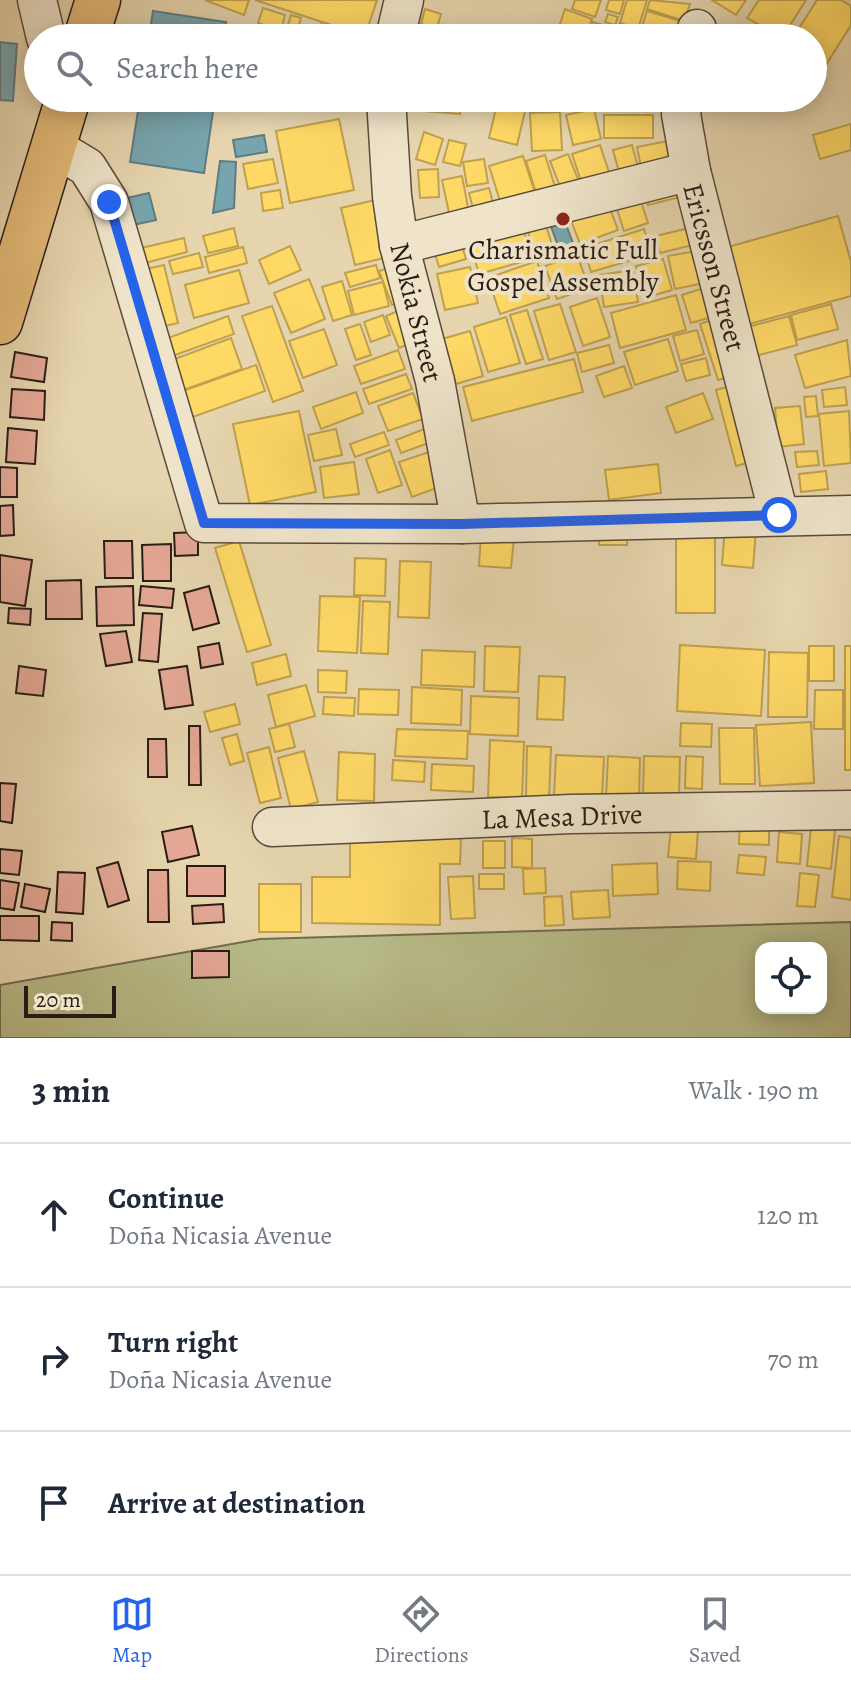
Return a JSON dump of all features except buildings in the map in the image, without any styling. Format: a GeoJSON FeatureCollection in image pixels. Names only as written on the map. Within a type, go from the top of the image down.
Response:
{"type":"FeatureCollection","features":[{"type":"Feature","properties":{"kind":"main road"},"geometry":{"type":"LineString","coordinates":[[90,24],[98,0]]}},
{"type":"Feature","properties":{"kind":"main road"},"geometry":{"type":"LineString","coordinates":[[0,322],[62,113]]}},
{"type":"Feature","properties":{"kind":"street"},"geometry":{"type":"LineString","coordinates":[[37,0],[43,24]]}},
{"type":"Feature","properties":{"kind":"street"},"geometry":{"type":"LineString","coordinates":[[398,24],[404,0]]}},
{"type":"Feature","properties":{"kind":"street","name":"Nokia Street"},"geometry":{"type":"LineString","coordinates":[[387,112],[392,196],[399,245],[435,381],[461,524]]}},
{"type":"Feature","properties":{"kind":"street"},"geometry":{"type":"LineString","coordinates":[[684,112],[691,171]]}},
{"type":"Feature","properties":{"kind":"street"},"geometry":{"type":"LineString","coordinates":[[62,113],[87,167],[109,202],[204,523],[461,524],[851,515]]}},
{"type":"Feature","properties":{"kind":"street","name":"Ericsson Street"},"geometry":{"type":"LineString","coordinates":[[399,245],[691,171],[779,515]]}},
{"type":"Feature","properties":{"kind":"street","name":"La Mesa Drive"},"geometry":{"type":"LineString","coordinates":[[272,827],[571,814],[851,810]]}},
{"type":"Feature","properties":{"kind":"green space"},"geometry":{"type":"Polygon","coordinates":[[[851,922],[851,1038],[0,1038],[0,985],[260,939],[851,922]]]}},
{"type":"Feature","properties":{"kind":"place","name":"Charismatic Full Gospel Assembly"},"geometry":{"type":"Point","coordinates":[563,219]}},
{"type":"Feature","properties":{"kind":"route"},"geometry":{"type":"LineString","coordinates":[[109,202],[204,523],[217,526],[461,524],[779,515]]}}]}
